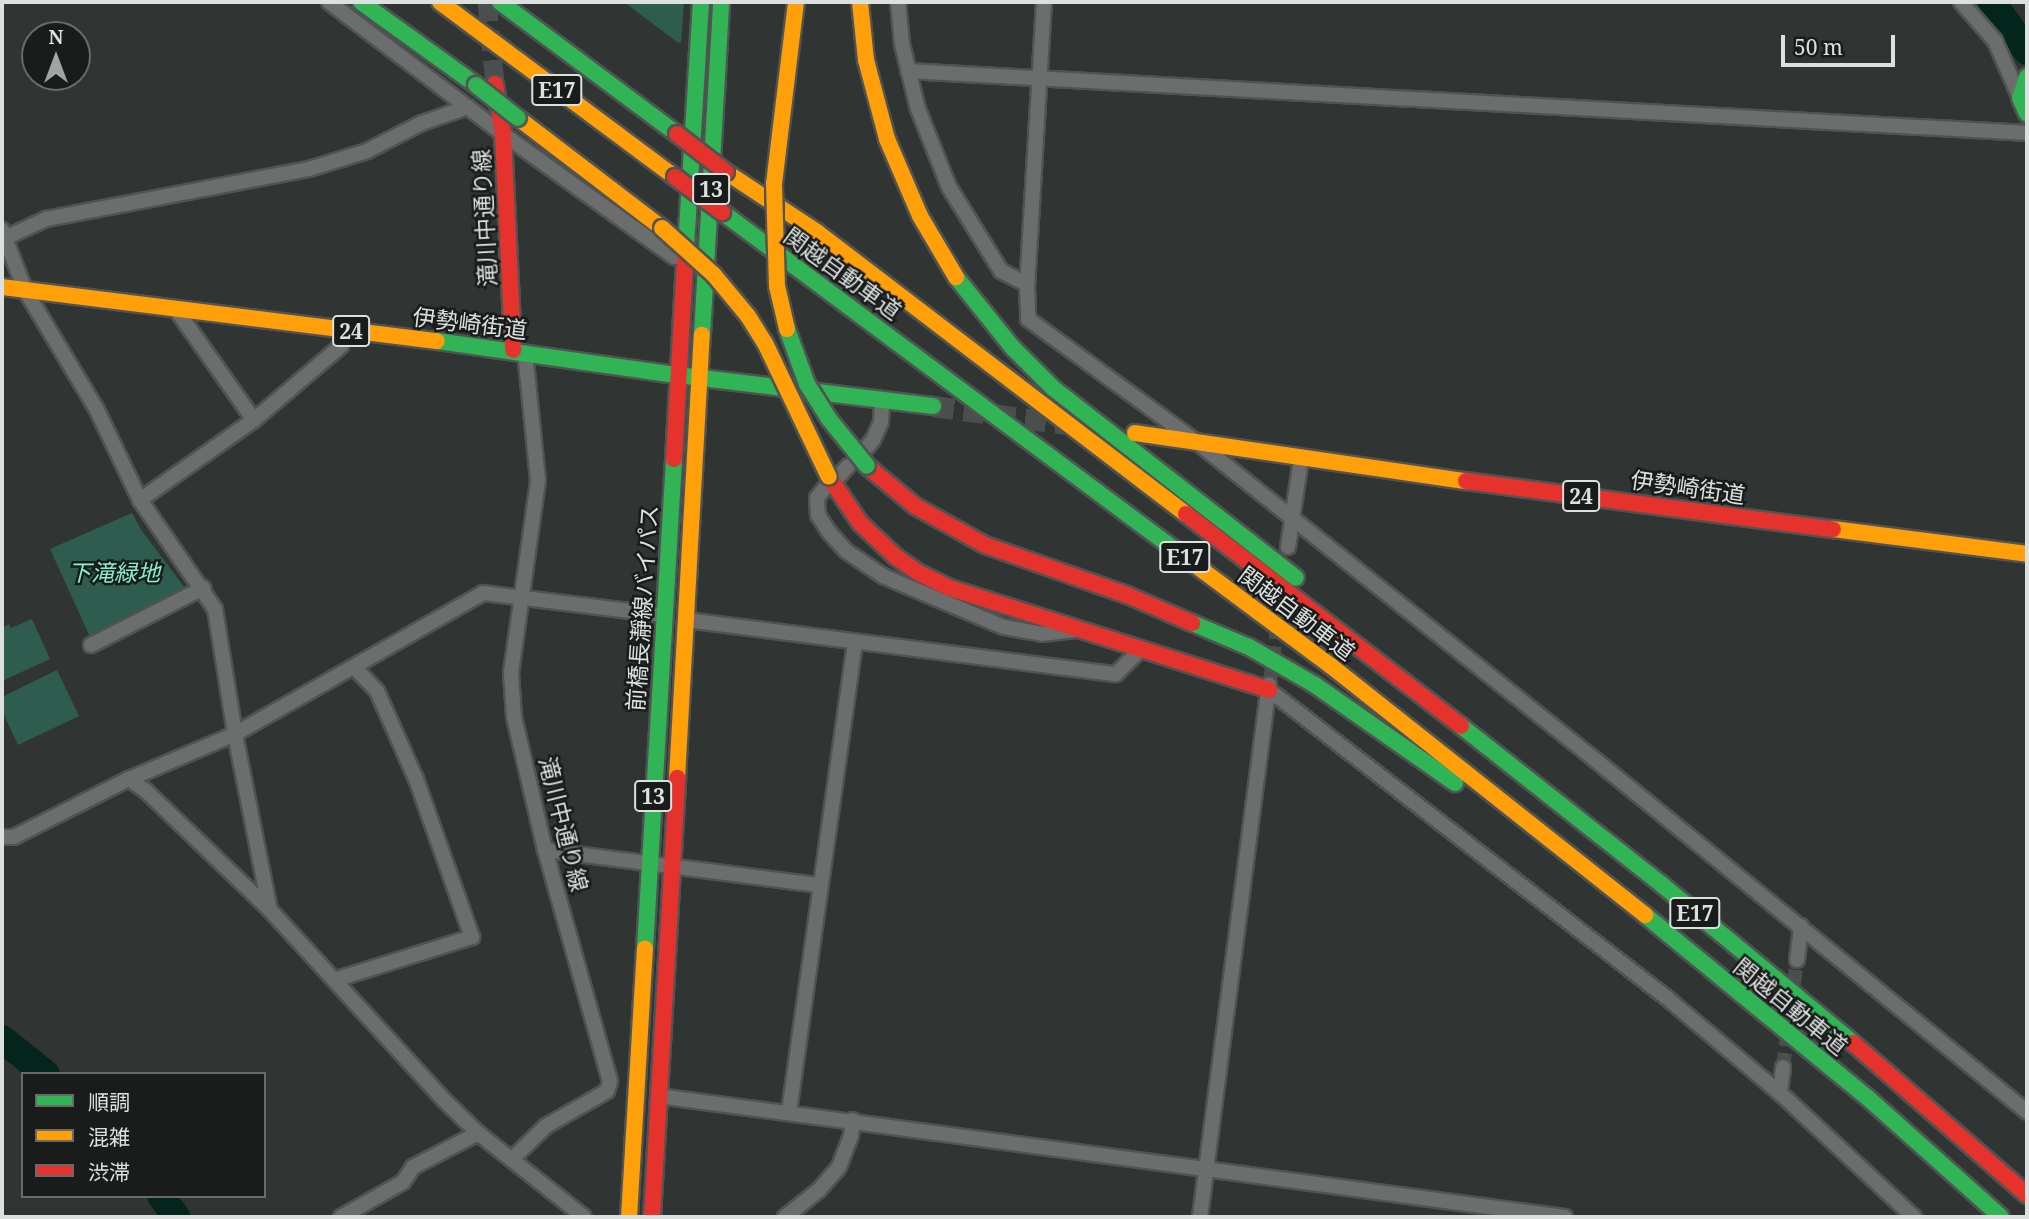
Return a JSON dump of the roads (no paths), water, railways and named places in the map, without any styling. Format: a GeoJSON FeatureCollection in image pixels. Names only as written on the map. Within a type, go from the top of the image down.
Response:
{"type":"FeatureCollection","features":[{"type":"Feature","properties":{"kind":"main road"},"geometry":{"type":"LineString","coordinates":[[361,2],[476,85],[662,228],[714,275],[748,316],[765,343],[860,523],[919,573],[950,588],[1140,650],[1269,686]]}},
{"type":"Feature","properties":{"kind":"main road","name":"関越自動車道"},"geometry":{"type":"LineString","coordinates":[[440,2],[1331,666],[1640,911],[1868,1098],[2001,1217]]}},
{"type":"Feature","properties":{"kind":"main road","name":"関越自動車道"},"geometry":{"type":"LineString","coordinates":[[500,2],[726,172],[817,232],[1354,642],[1661,884],[1890,1073],[2027,1195]]}},
{"type":"Feature","properties":{"kind":"main road","name":"前橋長瀞線バイパス"},"geometry":{"type":"LineString","coordinates":[[629,1217],[662,615],[672,501],[677,375],[701,2]]}},
{"type":"Feature","properties":{"kind":"main road","name":"前橋長瀞線バイパス"},"geometry":{"type":"LineString","coordinates":[[653,1217],[721,2]]}},
{"type":"Feature","properties":{"kind":"main road"},"geometry":{"type":"LineString","coordinates":[[796,2],[774,184],[777,286],[787,329],[807,384],[829,419],[865,459],[915,506],[985,545],[1139,600],[1250,647],[1315,685],[1640,911]]}},
{"type":"Feature","properties":{"kind":"main road"},"geometry":{"type":"LineString","coordinates":[[860,2],[866,60],[887,139],[920,216],[967,294],[1012,347],[1053,388],[1290,571],[1354,642]]}},
{"type":"Feature","properties":{"kind":"main road","name":"滝川中通り線"},"geometry":{"type":"LineString","coordinates":[[495,84],[503,134],[519,351]]}},
{"type":"Feature","properties":{"kind":"main road"},"geometry":{"type":"LineString","coordinates":[[2023,86],[2027,114]]}},
{"type":"Feature","properties":{"kind":"main road","name":"伊勢崎街道"},"geometry":{"type":"LineString","coordinates":[[2,287],[933,406]]}},
{"type":"Feature","properties":{"kind":"main road","name":"伊勢崎街道"},"geometry":{"type":"LineString","coordinates":[[1135,433],[1301,459],[2027,554]]}},
{"type":"Feature","properties":{"kind":"street"},"geometry":{"type":"LineString","coordinates":[[329,2],[503,134],[674,257]]}},
{"type":"Feature","properties":{"kind":"street"},"geometry":{"type":"LineString","coordinates":[[898,2],[908,71],[932,147],[949,187],[1001,271],[1027,284]]}},
{"type":"Feature","properties":{"kind":"street"},"geometry":{"type":"LineString","coordinates":[[1044,2],[1027,284],[1028,319],[1198,443],[1801,926],[2027,1112]]}},
{"type":"Feature","properties":{"kind":"street"},"geometry":{"type":"LineString","coordinates":[[1961,2],[1995,41],[2023,86]]}},
{"type":"Feature","properties":{"kind":"street"},"geometry":{"type":"LineString","coordinates":[[908,71],[1039,76],[2027,133]]}},
{"type":"Feature","properties":{"kind":"street"},"geometry":{"type":"LineString","coordinates":[[270,910],[234,734],[215,609],[141,500],[97,410],[25,290],[3,234],[47,219],[309,169],[367,151],[422,123],[468,107]]}},
{"type":"Feature","properties":{"kind":"street"},"geometry":{"type":"LineString","coordinates":[[175,308],[254,420]]}},
{"type":"Feature","properties":{"kind":"street"},"geometry":{"type":"LineString","coordinates":[[141,500],[254,420],[341,346],[344,331]]}},
{"type":"Feature","properties":{"kind":"street","name":"滝川中通り線"},"geometry":{"type":"LineString","coordinates":[[512,1159],[545,1126],[607,1091],[610,1081],[545,850],[514,717],[512,673],[538,480],[519,351]]}},
{"type":"Feature","properties":{"kind":"street"},"geometry":{"type":"LineString","coordinates":[[865,459],[881,422],[882,400]]}},
{"type":"Feature","properties":{"kind":"street"},"geometry":{"type":"LineString","coordinates":[[1289,547],[1301,459]]}},
{"type":"Feature","properties":{"kind":"street"},"geometry":{"type":"LineString","coordinates":[[835,477],[817,498],[818,515],[829,533],[846,551],[883,576],[1004,626],[1042,634],[1076,629]]}},
{"type":"Feature","properties":{"kind":"street"},"geometry":{"type":"LineString","coordinates":[[91,645],[203,588]]}},
{"type":"Feature","properties":{"kind":"street"},"geometry":{"type":"LineString","coordinates":[[2,837],[14,837],[129,779],[234,734],[355,668],[483,593],[662,615]]}},
{"type":"Feature","properties":{"kind":"street"},"geometry":{"type":"LineString","coordinates":[[686,620],[1116,674],[1140,650]]}},
{"type":"Feature","properties":{"kind":"street"},"geometry":{"type":"LineString","coordinates":[[789,1112],[855,643]]}},
{"type":"Feature","properties":{"kind":"street"},"geometry":{"type":"LineString","coordinates":[[334,980],[472,937],[411,766],[377,691],[355,668]]}},
{"type":"Feature","properties":{"kind":"street"},"geometry":{"type":"LineString","coordinates":[[1269,686],[1667,998],[1780,1093],[1914,1217]]}},
{"type":"Feature","properties":{"kind":"street"},"geometry":{"type":"LineString","coordinates":[[1200,1217],[1269,686]]}},
{"type":"Feature","properties":{"kind":"street"},"geometry":{"type":"LineString","coordinates":[[129,779],[270,910],[478,1133],[584,1217]]}},
{"type":"Feature","properties":{"kind":"street"},"geometry":{"type":"LineString","coordinates":[[545,850],[820,885]]}},
{"type":"Feature","properties":{"kind":"street"},"geometry":{"type":"LineString","coordinates":[[1797,960],[1801,926]]}},
{"type":"Feature","properties":{"kind":"street"},"geometry":{"type":"LineString","coordinates":[[1780,1093],[1783,1067]]}},
{"type":"Feature","properties":{"kind":"street"},"geometry":{"type":"LineString","coordinates":[[659,1096],[1565,1217]]}},
{"type":"Feature","properties":{"kind":"street"},"geometry":{"type":"LineString","coordinates":[[785,1217],[819,1190],[839,1167],[851,1136],[853,1120]]}},
{"type":"Feature","properties":{"kind":"street"},"geometry":{"type":"LineString","coordinates":[[341,1217],[358,1213],[403,1182],[413,1167],[478,1133]]}},
{"type":"Feature","properties":{"kind":"waterway"},"geometry":{"type":"LineString","coordinates":[[1992,2],[2027,51]]}},
{"type":"Feature","properties":{"kind":"waterway"},"geometry":{"type":"LineString","coordinates":[[2,1039],[43,1072]]}},
{"type":"Feature","properties":{"kind":"waterway"},"geometry":{"type":"LineString","coordinates":[[162,1198],[176,1217]]}},
{"type":"Feature","properties":{"kind":"tunnel"},"geometry":{"type":"LineString","coordinates":[[487,2],[495,84]]}},
{"type":"Feature","properties":{"kind":"tunnel"},"geometry":{"type":"LineString","coordinates":[[933,406],[1073,425]]}},
{"type":"Feature","properties":{"kind":"tunnel"},"geometry":{"type":"LineString","coordinates":[[1270,681],[1283,586]]}},
{"type":"Feature","properties":{"kind":"tunnel"},"geometry":{"type":"LineString","coordinates":[[1783,1067],[1797,960]]}},
{"type":"Feature","properties":{"kind":"park label","name":"下滝緑地"},"geometry":{"type":"Point","coordinates":[114,572]}}]}
